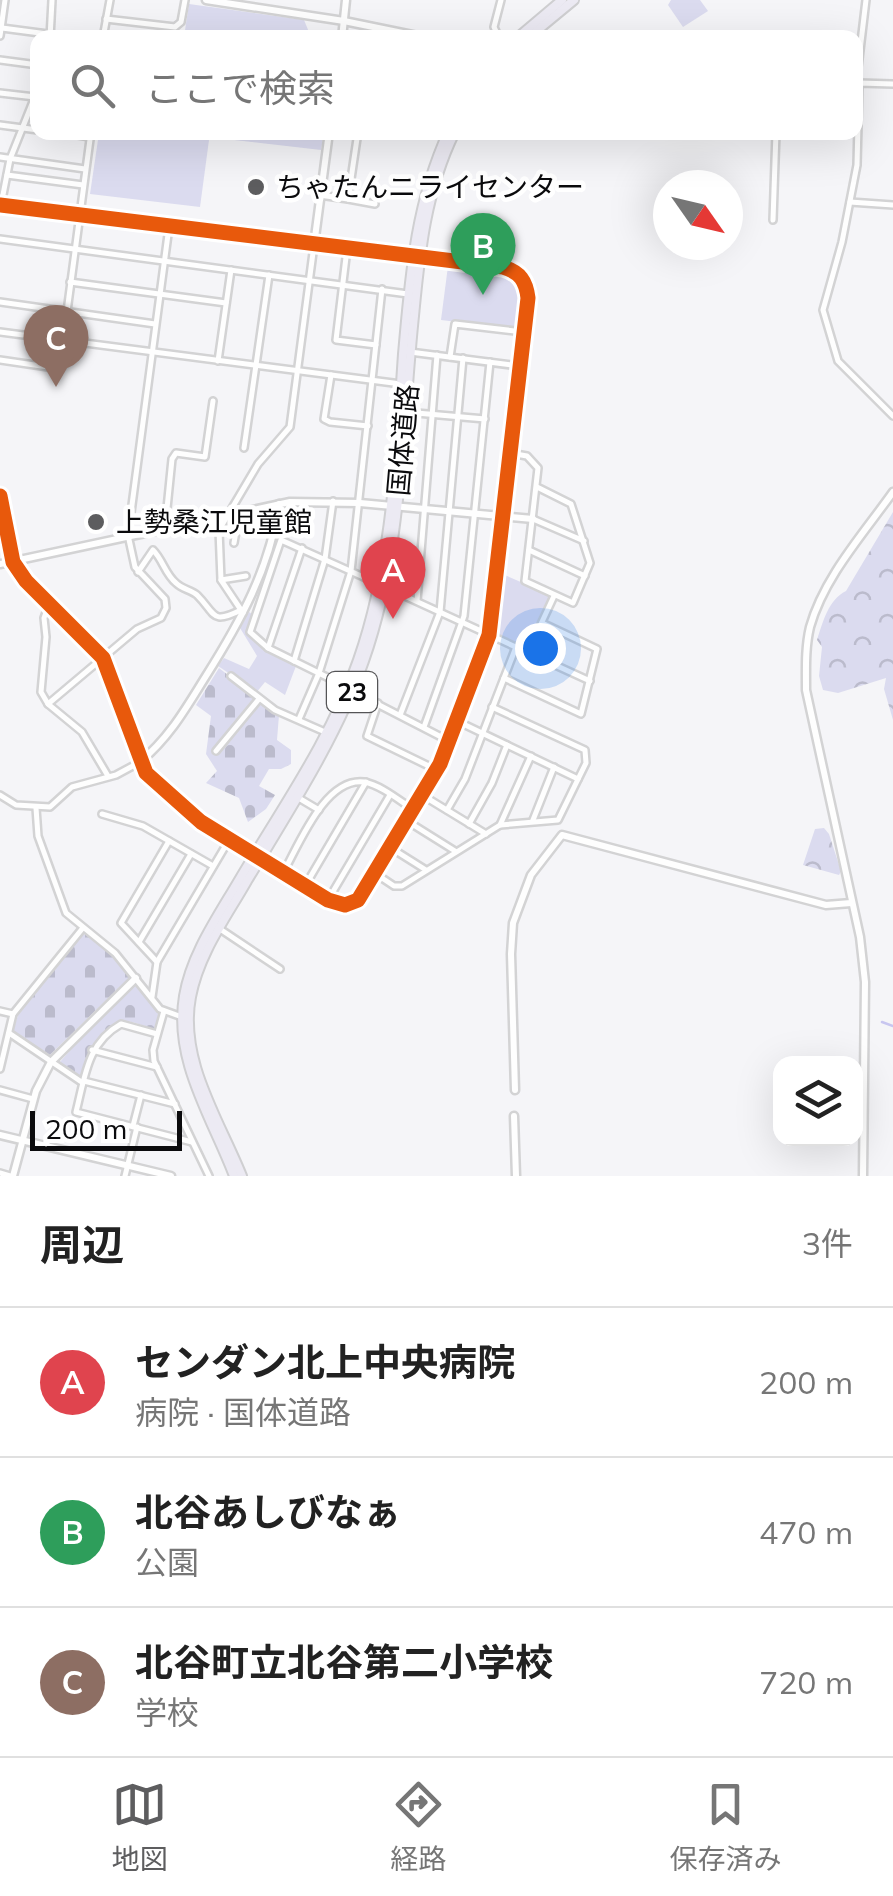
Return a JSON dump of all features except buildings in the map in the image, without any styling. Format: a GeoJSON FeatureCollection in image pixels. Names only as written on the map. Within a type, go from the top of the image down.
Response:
{"type":"FeatureCollection","features":[{"type":"Feature","properties":{"kind":"main road"},"geometry":{"type":"LineString","coordinates":[[526,30],[562,0]]}},
{"type":"Feature","properties":{"kind":"main road"},"geometry":{"type":"LineString","coordinates":[[534,30],[552,7],[574,0]]}},
{"type":"Feature","properties":{"kind":"main road","name":"国体道路"},"geometry":{"type":"LineString","coordinates":[[393,506],[408,294],[447,140]]}},
{"type":"Feature","properties":{"kind":"main road","name":"国体道路"},"geometry":{"type":"LineString","coordinates":[[234,1176],[188,1064],[182,1017],[194,962],[296,796],[370,642],[382,586],[405,412],[415,258]]}},
{"type":"Feature","properties":{"kind":"main road","name":"国体道路"},"geometry":{"type":"LineString","coordinates":[[242,1176],[194,1062],[188,1027],[195,980],[257,857],[350,689]]}},
{"type":"Feature","properties":{"kind":"street"},"geometry":{"type":"LineString","coordinates":[[5,0],[1,26],[30,32]]}},
{"type":"Feature","properties":{"kind":"street"},"geometry":{"type":"LineString","coordinates":[[50,30],[52,0]]}},
{"type":"Feature","properties":{"kind":"street"},"geometry":{"type":"LineString","coordinates":[[105,30],[110,0]]}},
{"type":"Feature","properties":{"kind":"street"},"geometry":{"type":"LineString","coordinates":[[106,18],[175,27],[182,22],[185,0]]}},
{"type":"Feature","properties":{"kind":"street"},"geometry":{"type":"LineString","coordinates":[[206,0],[390,30]]}},
{"type":"Feature","properties":{"kind":"street"},"geometry":{"type":"LineString","coordinates":[[343,30],[346,0]]}},
{"type":"Feature","properties":{"kind":"street"},"geometry":{"type":"LineString","coordinates":[[495,30],[501,0]]}},
{"type":"Feature","properties":{"kind":"street"},"geometry":{"type":"LineString","coordinates":[[862,30],[866,0]]}},
{"type":"Feature","properties":{"kind":"street"},"geometry":{"type":"LineString","coordinates":[[0,60],[30,64]]}},
{"type":"Feature","properties":{"kind":"street"},"geometry":{"type":"LineString","coordinates":[[863,83],[893,84]]}},
{"type":"Feature","properties":{"kind":"street"},"geometry":{"type":"LineString","coordinates":[[0,93],[30,96]]}},
{"type":"Feature","properties":{"kind":"street"},"geometry":{"type":"LineString","coordinates":[[0,496],[13,562],[26,581],[102,658],[140,762],[151,780],[229,840],[328,900],[352,904],[364,894],[437,770],[489,635],[527,288],[517,273],[503,267],[0,206],[10,159],[30,110]]}},
{"type":"Feature","properties":{"kind":"street"},"geometry":{"type":"LineString","coordinates":[[0,125],[30,129]]}},
{"type":"Feature","properties":{"kind":"street"},"geometry":{"type":"LineString","coordinates":[[0,360],[55,368],[60,364],[89,140]]}},
{"type":"Feature","properties":{"kind":"street"},"geometry":{"type":"LineString","coordinates":[[242,612],[222,580],[217,548],[219,530],[258,464],[287,434],[328,140]]}},
{"type":"Feature","properties":{"kind":"street"},"geometry":{"type":"LineString","coordinates":[[348,199],[357,140]]}},
{"type":"Feature","properties":{"kind":"street"},"geometry":{"type":"LineString","coordinates":[[773,220],[776,140]]}},
{"type":"Feature","properties":{"kind":"street"},"geometry":{"type":"LineString","coordinates":[[858,140],[850,202],[823,310],[838,360],[893,416]]}},
{"type":"Feature","properties":{"kind":"street"},"geometry":{"type":"LineString","coordinates":[[0,158],[86,169]]}},
{"type":"Feature","properties":{"kind":"street"},"geometry":{"type":"LineString","coordinates":[[7,175],[83,184]]}},
{"type":"Feature","properties":{"kind":"street"},"geometry":{"type":"LineString","coordinates":[[320,195],[375,204]]}},
{"type":"Feature","properties":{"kind":"street"},"geometry":{"type":"LineString","coordinates":[[850,202],[893,205]]}},
{"type":"Feature","properties":{"kind":"street"},"geometry":{"type":"LineString","coordinates":[[48,704],[137,629],[161,618],[166,608],[159,590],[138,572],[128,535],[169,227]]}},
{"type":"Feature","properties":{"kind":"street"},"geometry":{"type":"LineString","coordinates":[[0,239],[408,294]]}},
{"type":"Feature","properties":{"kind":"street"},"geometry":{"type":"LineString","coordinates":[[347,250],[336,340],[376,345]]}},
{"type":"Feature","properties":{"kind":"street"},"geometry":{"type":"LineString","coordinates":[[218,361],[231,270]]}},
{"type":"Feature","properties":{"kind":"street"},"geometry":{"type":"LineString","coordinates":[[244,448],[269,276]]}},
{"type":"Feature","properties":{"kind":"street"},"geometry":{"type":"LineString","coordinates":[[70,282],[226,303]]}},
{"type":"Feature","properties":{"kind":"street"},"geometry":{"type":"LineString","coordinates":[[298,719],[319,674],[352,571],[382,289]]}},
{"type":"Feature","properties":{"kind":"street"},"geometry":{"type":"LineString","coordinates":[[0,302],[155,324]]}},
{"type":"Feature","properties":{"kind":"street"},"geometry":{"type":"LineString","coordinates":[[450,357],[454,324],[524,332]]}},
{"type":"Feature","properties":{"kind":"street"},"geometry":{"type":"LineString","coordinates":[[0,332],[401,384]]}},
{"type":"Feature","properties":{"kind":"street"},"geometry":{"type":"LineString","coordinates":[[410,352],[519,366]]}},
{"type":"Feature","properties":{"kind":"street"},"geometry":{"type":"LineString","coordinates":[[416,601],[437,355]]}},
{"type":"Feature","properties":{"kind":"street"},"geometry":{"type":"LineString","coordinates":[[400,715],[440,612],[464,358]]}},
{"type":"Feature","properties":{"kind":"street"},"geometry":{"type":"LineString","coordinates":[[424,728],[462,622],[490,362]]}},
{"type":"Feature","properties":{"kind":"street"},"geometry":{"type":"LineString","coordinates":[[331,376],[324,419],[368,426]]}},
{"type":"Feature","properties":{"kind":"street"},"geometry":{"type":"LineString","coordinates":[[164,528],[172,459],[176,454],[205,457],[213,401]]}},
{"type":"Feature","properties":{"kind":"street"},"geometry":{"type":"LineString","coordinates":[[405,412],[485,419]]}},
{"type":"Feature","properties":{"kind":"street"},"geometry":{"type":"LineString","coordinates":[[510,453],[527,456],[538,468],[526,581],[572,604],[590,563],[584,540],[572,504],[537,486]]}},
{"type":"Feature","properties":{"kind":"street"},"geometry":{"type":"LineString","coordinates":[[862,1176],[864,982],[860,937],[806,690],[806,650],[822,598],[893,492]]}},
{"type":"Feature","properties":{"kind":"street"},"geometry":{"type":"LineString","coordinates":[[294,661],[326,559],[333,501]]}},
{"type":"Feature","properties":{"kind":"street"},"geometry":{"type":"LineString","coordinates":[[0,564],[280,503],[360,502],[533,519],[584,540]]}},
{"type":"Feature","properties":{"kind":"street"},"geometry":{"type":"LineString","coordinates":[[0,796],[16,805],[50,807],[72,787],[140,762],[170,734],[242,612],[267,559],[280,503]]}},
{"type":"Feature","properties":{"kind":"street"},"geometry":{"type":"LineString","coordinates":[[234,543],[240,511]]}},
{"type":"Feature","properties":{"kind":"street"},"geometry":{"type":"LineString","coordinates":[[449,741],[268,648],[250,632],[280,540],[590,681]]}},
{"type":"Feature","properties":{"kind":"street"},"geometry":{"type":"LineString","coordinates":[[268,648],[302,548]]}},
{"type":"Feature","properties":{"kind":"street"},"geometry":{"type":"LineString","coordinates":[[138,572],[152,550],[162,558],[174,582],[198,596],[217,618],[242,612]]}},
{"type":"Feature","properties":{"kind":"street"},"geometry":{"type":"LineString","coordinates":[[529,550],[586,577]]}},
{"type":"Feature","properties":{"kind":"street"},"geometry":{"type":"LineString","coordinates":[[222,580],[246,576]]}},
{"type":"Feature","properties":{"kind":"street"},"geometry":{"type":"LineString","coordinates":[[528,652],[555,595]]}},
{"type":"Feature","properties":{"kind":"street"},"geometry":{"type":"LineString","coordinates":[[48,604],[44,618],[42,692],[48,704],[82,732],[108,776]]}},
{"type":"Feature","properties":{"kind":"street"},"geometry":{"type":"LineString","coordinates":[[504,678],[582,714],[598,649],[542,623]]}},
{"type":"Feature","properties":{"kind":"street"},"geometry":{"type":"LineString","coordinates":[[447,810],[465,779],[516,647]]}},
{"type":"Feature","properties":{"kind":"street"},"geometry":{"type":"LineString","coordinates":[[231,676],[258,699],[325,732]]}},
{"type":"Feature","properties":{"kind":"street"},"geometry":{"type":"LineString","coordinates":[[216,750],[258,699]]}},
{"type":"Feature","properties":{"kind":"street"},"geometry":{"type":"LineString","coordinates":[[378,703],[367,736],[437,770]]}},
{"type":"Feature","properties":{"kind":"street"},"geometry":{"type":"LineString","coordinates":[[376,874],[397,886],[500,825],[558,820],[586,762],[585,750],[492,707]]}},
{"type":"Feature","properties":{"kind":"street"},"geometry":{"type":"LineString","coordinates":[[457,721],[578,779]]}},
{"type":"Feature","properties":{"kind":"street"},"geometry":{"type":"LineString","coordinates":[[469,824],[507,746]]}},
{"type":"Feature","properties":{"kind":"street"},"geometry":{"type":"LineString","coordinates":[[500,825],[531,756]]}},
{"type":"Feature","properties":{"kind":"street"},"geometry":{"type":"LineString","coordinates":[[533,822],[554,767]]}},
{"type":"Feature","properties":{"kind":"street"},"geometry":{"type":"LineString","coordinates":[[283,873],[334,791],[366,782],[414,810]]}},
{"type":"Feature","properties":{"kind":"street"},"geometry":{"type":"LineString","coordinates":[[305,886],[366,782]]}},
{"type":"Feature","properties":{"kind":"street"},"geometry":{"type":"LineString","coordinates":[[328,900],[390,795]]}},
{"type":"Feature","properties":{"kind":"street"},"geometry":{"type":"LineString","coordinates":[[422,795],[486,834]]}},
{"type":"Feature","properties":{"kind":"street"},"geometry":{"type":"LineString","coordinates":[[296,796],[319,810]]}},
{"type":"Feature","properties":{"kind":"street"},"geometry":{"type":"LineString","coordinates":[[36,808],[38,836],[66,914],[111,949],[164,1011],[182,1017]]}},
{"type":"Feature","properties":{"kind":"street"},"geometry":{"type":"LineString","coordinates":[[102,814],[143,826],[213,866]]}},
{"type":"Feature","properties":{"kind":"street"},"geometry":{"type":"LineString","coordinates":[[407,822],[456,852]]}},
{"type":"Feature","properties":{"kind":"street"},"geometry":{"type":"LineString","coordinates":[[516,1090],[513,923],[532,875],[562,835],[826,904],[851,903]]}},
{"type":"Feature","properties":{"kind":"street"},"geometry":{"type":"LineString","coordinates":[[152,998],[158,962],[229,840]]}},
{"type":"Feature","properties":{"kind":"street"},"geometry":{"type":"LineString","coordinates":[[158,962],[121,923],[169,842]]}},
{"type":"Feature","properties":{"kind":"street"},"geometry":{"type":"LineString","coordinates":[[391,848],[426,870]]}},
{"type":"Feature","properties":{"kind":"street"},"geometry":{"type":"LineString","coordinates":[[139,942],[191,854]]}},
{"type":"Feature","properties":{"kind":"street"},"geometry":{"type":"LineString","coordinates":[[0,1070],[14,1014],[82,929]]}},
{"type":"Feature","properties":{"kind":"street"},"geometry":{"type":"LineString","coordinates":[[219,929],[280,969]]}},
{"type":"Feature","properties":{"kind":"street"},"geometry":{"type":"LineString","coordinates":[[0,1174],[12,1176],[33,1099],[51,1062],[136,978]]}},
{"type":"Feature","properties":{"kind":"street"},"geometry":{"type":"LineString","coordinates":[[0,1010],[14,1014]]}},
{"type":"Feature","properties":{"kind":"street"},"geometry":{"type":"LineString","coordinates":[[164,1011],[153,1056],[208,1176]]}},
{"type":"Feature","properties":{"kind":"street"},"geometry":{"type":"LineString","coordinates":[[157,1034],[119,1024],[92,1050],[76,1112],[192,1142]]}},
{"type":"Feature","properties":{"kind":"street"},"geometry":{"type":"LineString","coordinates":[[9,1033],[83,1082],[175,1104]]}},
{"type":"Feature","properties":{"kind":"street"},"geometry":{"type":"LineString","coordinates":[[92,1050],[157,1067]]}},
{"type":"Feature","properties":{"kind":"street"},"geometry":{"type":"LineString","coordinates":[[0,1090],[33,1099]]}},
{"type":"Feature","properties":{"kind":"street"},"geometry":{"type":"LineString","coordinates":[[125,1176],[141,1096]]}},
{"type":"Feature","properties":{"kind":"street"},"geometry":{"type":"LineString","coordinates":[[514,1116],[516,1176]]}},
{"type":"Feature","properties":{"kind":"street"},"geometry":{"type":"LineString","coordinates":[[0,1135],[171,1176]]}},
{"type":"Feature","properties":{"kind":"green space"},"geometry":{"type":"Polygon","coordinates":[[[671,0],[700,0],[708,11],[683,27],[668,5],[671,0]]]}},
{"type":"Feature","properties":{"kind":"green space"},"geometry":{"type":"Polygon","coordinates":[[[189,4],[304,20],[308,30],[185,30],[189,4]]]}},
{"type":"Feature","properties":{"kind":"green space"},"geometry":{"type":"Polygon","coordinates":[[[98,140],[209,140],[200,207],[90,194],[98,140]]]}},
{"type":"Feature","properties":{"kind":"green space"},"geometry":{"type":"Polygon","coordinates":[[[234,140],[323,140],[321,150],[234,140]]]}},
{"type":"Feature","properties":{"kind":"green space"},"geometry":{"type":"Polygon","coordinates":[[[448,266],[503,273],[517,280],[523,301],[517,329],[441,320],[448,266]]]}},
{"type":"Feature","properties":{"kind":"green space"},"geometry":{"type":"Polygon","coordinates":[[[893,512],[893,720],[884,689],[886,678],[838,693],[823,690],[819,676],[822,647],[817,640],[830,606],[846,591],[893,512]]]}},
{"type":"Feature","properties":{"kind":"green space"},"geometry":{"type":"Polygon","coordinates":[[[500,573],[553,596],[527,651],[492,631],[500,573]]]}},
{"type":"Feature","properties":{"kind":"green space"},"geometry":{"type":"Polygon","coordinates":[[[249,612],[252,614],[247,632],[263,649],[296,666],[285,695],[265,682],[256,693],[239,676],[236,678],[218,666],[224,658],[249,669],[257,656],[240,628],[249,612]]]}},
{"type":"Feature","properties":{"kind":"green space"},"geometry":{"type":"Polygon","coordinates":[[[219,668],[279,715],[277,740],[291,750],[291,764],[269,769],[259,786],[275,795],[266,809],[248,822],[239,798],[206,783],[217,771],[206,754],[211,716],[196,705],[219,668]]]}},
{"type":"Feature","properties":{"kind":"green space"},"geometry":{"type":"Polygon","coordinates":[[[824,828],[841,871],[839,875],[803,865],[815,829],[824,828]]]}},
{"type":"Feature","properties":{"kind":"green space"},"geometry":{"type":"Polygon","coordinates":[[[83,933],[115,956],[131,976],[50,1055],[13,1031],[18,1015],[83,933]]]}},
{"type":"Feature","properties":{"kind":"green space"},"geometry":{"type":"Polygon","coordinates":[[[138,984],[162,1012],[156,1030],[128,1021],[108,1028],[96,1044],[82,1079],[59,1063],[94,1023],[138,984]]]}},
{"type":"Feature","properties":{"kind":"waterway"},"geometry":{"type":"LineString","coordinates":[[882,1022],[893,1026]]}},
{"type":"Feature","properties":{"kind":"cycle path"},"geometry":{"type":"LineString","coordinates":[[0,205],[503,267],[524,282],[528,298],[489,635],[440,764],[358,900],[345,905],[328,900],[201,822],[146,773],[103,658],[26,581],[13,562],[0,496]]}},
{"type":"Feature","properties":{"kind":"place","name":"ちゃたんニライセンター"},"geometry":{"type":"Point","coordinates":[256,187]}},
{"type":"Feature","properties":{"kind":"place","name":"北谷あしびなぁ"},"geometry":{"type":"Point","coordinates":[483,295]}},
{"type":"Feature","properties":{"kind":"place","name":"北谷町立北谷第二小学校"},"geometry":{"type":"Point","coordinates":[56,387]}},
{"type":"Feature","properties":{"kind":"place","name":"上勢桑江児童館"},"geometry":{"type":"Point","coordinates":[96,522]}},
{"type":"Feature","properties":{"kind":"place","name":"センダン北上中央病院"},"geometry":{"type":"Point","coordinates":[393,619]}}]}
